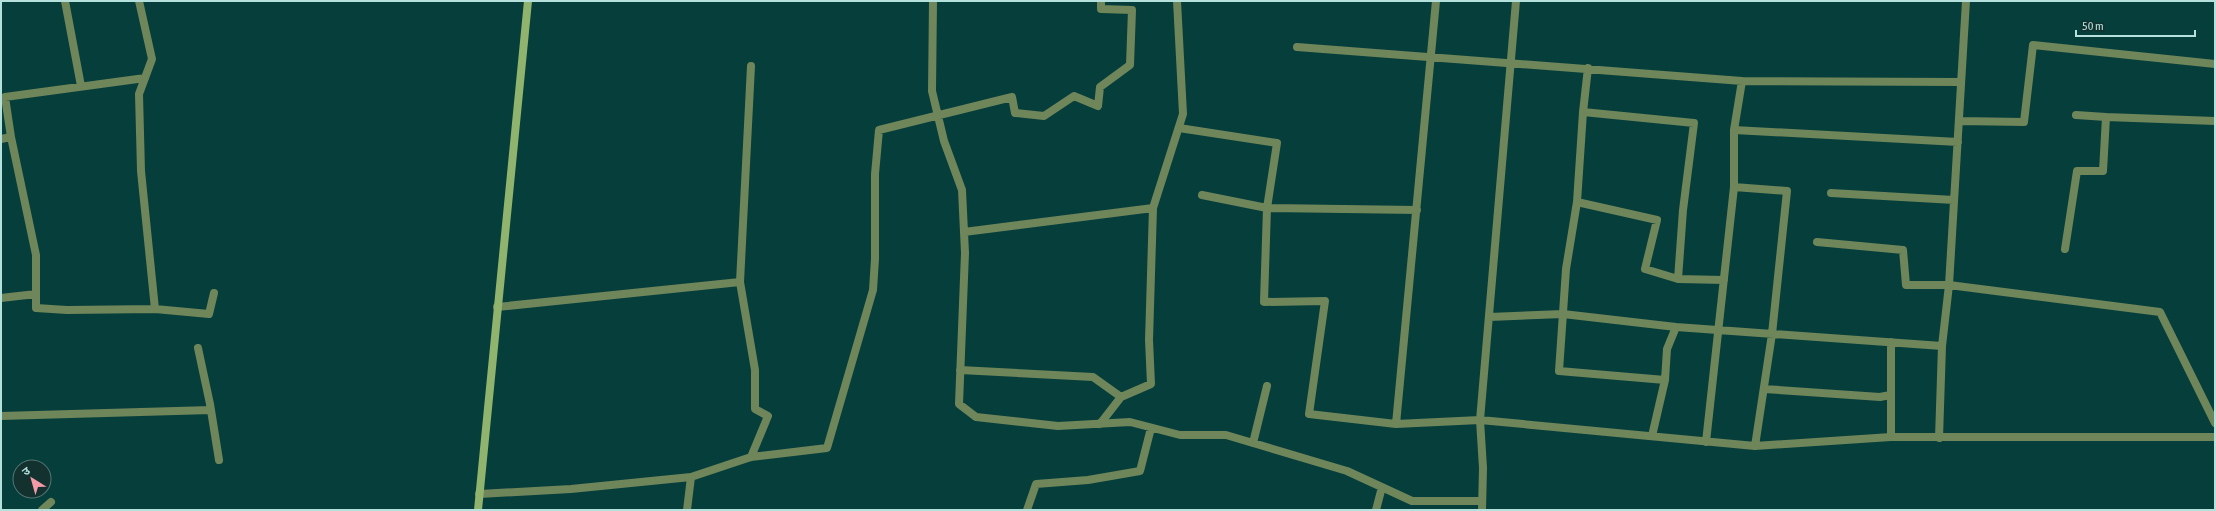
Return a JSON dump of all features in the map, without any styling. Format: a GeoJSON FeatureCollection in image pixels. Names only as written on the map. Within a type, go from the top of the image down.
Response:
{"type":"FeatureCollection","features":[{"type":"Feature","properties":{"kind":"main road"},"geometry":{"type":"LineString","coordinates":[[478,510],[528,1]]}},
{"type":"Feature","properties":{"kind":"street"},"geometry":{"type":"LineString","coordinates":[[65,1],[81,86]]}},
{"type":"Feature","properties":{"kind":"street"},"geometry":{"type":"LineString","coordinates":[[140,1],[152,59],[139,94],[141,171],[155,309]]}},
{"type":"Feature","properties":{"kind":"street"},"geometry":{"type":"LineString","coordinates":[[933,1],[932,91],[944,141],[962,190],[965,260],[959,404],[976,417],[1058,426],[1130,422],[1180,435],[1226,436],[1347,471],[1412,501],[1482,501]]}},
{"type":"Feature","properties":{"kind":"street"},"geometry":{"type":"LineString","coordinates":[[479,494],[571,489],[690,477],[751,457],[827,448],[873,290],[875,259],[875,174],[879,130],[1012,97],[1015,113],[1044,116],[1074,96],[1098,106],[1100,87],[1130,65],[1132,10],[1101,9],[1101,1]]}},
{"type":"Feature","properties":{"kind":"street"},"geometry":{"type":"LineString","coordinates":[[1100,424],[1121,397],[1151,384],[1149,340],[1153,208],[1183,114],[1177,1]]}},
{"type":"Feature","properties":{"kind":"street"},"geometry":{"type":"LineString","coordinates":[[1396,424],[1436,1]]}},
{"type":"Feature","properties":{"kind":"street"},"geometry":{"type":"LineString","coordinates":[[1482,510],[1480,420],[1516,1]]}},
{"type":"Feature","properties":{"kind":"street"},"geometry":{"type":"LineString","coordinates":[[1939,438],[1942,346],[1949,285],[1966,1]]}},
{"type":"Feature","properties":{"kind":"street"},"geometry":{"type":"LineString","coordinates":[[1959,121],[2024,122],[2033,45],[2215,64]]}},
{"type":"Feature","properties":{"kind":"street"},"geometry":{"type":"LineString","coordinates":[[1297,47],[1511,62],[1742,81],[1961,82]]}},
{"type":"Feature","properties":{"kind":"street"},"geometry":{"type":"LineString","coordinates":[[751,66],[740,282],[755,370],[755,409],[768,416],[751,457]]}},
{"type":"Feature","properties":{"kind":"street"},"geometry":{"type":"LineString","coordinates":[[1588,68],[1576,202],[1566,269],[1559,371],[1665,380]]}},
{"type":"Feature","properties":{"kind":"street"},"geometry":{"type":"LineString","coordinates":[[145,78],[113,84],[81,86],[3,97],[36,255],[36,308],[67,310],[155,309],[209,314],[214,293]]}},
{"type":"Feature","properties":{"kind":"street"},"geometry":{"type":"LineString","coordinates":[[1706,442],[1734,187],[1734,130],[1742,81]]}},
{"type":"Feature","properties":{"kind":"street"},"geometry":{"type":"LineString","coordinates":[[1583,112],[1694,123],[1683,210],[1678,279]]}},
{"type":"Feature","properties":{"kind":"street"},"geometry":{"type":"LineString","coordinates":[[2076,115],[2215,122]]}},
{"type":"Feature","properties":{"kind":"street"},"geometry":{"type":"LineString","coordinates":[[2065,249],[2077,171],[2103,172],[2106,117]]}},
{"type":"Feature","properties":{"kind":"street"},"geometry":{"type":"LineString","coordinates":[[1178,128],[1277,143],[1267,208],[1264,302],[1325,301],[1309,414],[1396,424],[1480,420],[1755,446],[1891,437],[2215,437]]}},
{"type":"Feature","properties":{"kind":"street"},"geometry":{"type":"LineString","coordinates":[[1734,130],[1958,142]]}},
{"type":"Feature","properties":{"kind":"street"},"geometry":{"type":"LineString","coordinates":[[1,139],[11,137]]}},
{"type":"Feature","properties":{"kind":"street"},"geometry":{"type":"LineString","coordinates":[[1734,187],[1787,191],[1772,334],[1755,446]]}},
{"type":"Feature","properties":{"kind":"street"},"geometry":{"type":"LineString","coordinates":[[1831,193],[1954,200]]}},
{"type":"Feature","properties":{"kind":"street"},"geometry":{"type":"LineString","coordinates":[[1202,195],[1267,208],[1417,210]]}},
{"type":"Feature","properties":{"kind":"street"},"geometry":{"type":"LineString","coordinates":[[1576,202],[1657,220],[1645,269],[1678,279],[1724,280]]}},
{"type":"Feature","properties":{"kind":"street"},"geometry":{"type":"LineString","coordinates":[[964,232],[1153,208]]}},
{"type":"Feature","properties":{"kind":"street"},"geometry":{"type":"LineString","coordinates":[[1817,242],[1903,250],[1906,285],[1949,285],[2124,306],[2160,312],[2215,423]]}},
{"type":"Feature","properties":{"kind":"street"},"geometry":{"type":"LineString","coordinates":[[497,307],[740,282]]}},
{"type":"Feature","properties":{"kind":"street"},"geometry":{"type":"LineString","coordinates":[[1,298],[36,294]]}},
{"type":"Feature","properties":{"kind":"street"},"geometry":{"type":"LineString","coordinates":[[1489,317],[1563,314],[1676,327],[1942,346]]}},
{"type":"Feature","properties":{"kind":"street"},"geometry":{"type":"LineString","coordinates":[[1652,436],[1665,380],[1667,349],[1676,327]]}},
{"type":"Feature","properties":{"kind":"street"},"geometry":{"type":"LineString","coordinates":[[1891,342],[1891,437]]}},
{"type":"Feature","properties":{"kind":"street"},"geometry":{"type":"LineString","coordinates":[[198,348],[220,460]]}},
{"type":"Feature","properties":{"kind":"street"},"geometry":{"type":"LineString","coordinates":[[960,370],[1093,377],[1121,397]]}},
{"type":"Feature","properties":{"kind":"street"},"geometry":{"type":"LineString","coordinates":[[1253,443],[1267,386]]}},
{"type":"Feature","properties":{"kind":"street"},"geometry":{"type":"LineString","coordinates":[[1764,389],[1880,397],[1890,395]]}},
{"type":"Feature","properties":{"kind":"street"},"geometry":{"type":"LineString","coordinates":[[1,416],[211,410]]}},
{"type":"Feature","properties":{"kind":"street"},"geometry":{"type":"LineString","coordinates":[[1027,510],[1036,484],[1088,480],[1140,471],[1151,428]]}},
{"type":"Feature","properties":{"kind":"street"},"geometry":{"type":"LineString","coordinates":[[687,510],[690,477]]}},
{"type":"Feature","properties":{"kind":"street"},"geometry":{"type":"LineString","coordinates":[[1376,510],[1382,488]]}},
{"type":"Feature","properties":{"kind":"street"},"geometry":{"type":"LineString","coordinates":[[42,510],[51,502]]}}]}
